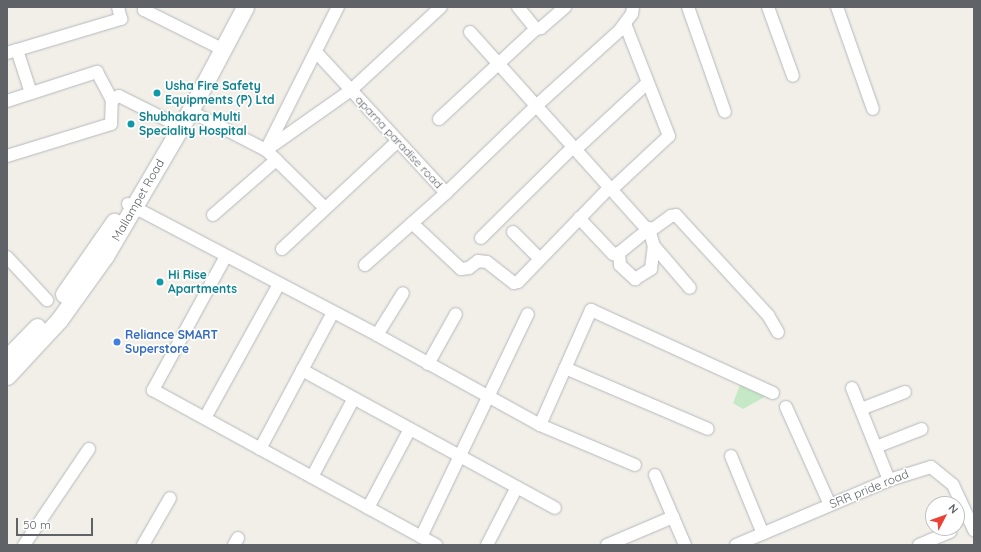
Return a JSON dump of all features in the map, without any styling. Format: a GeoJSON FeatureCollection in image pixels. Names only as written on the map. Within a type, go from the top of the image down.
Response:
{"type":"FeatureCollection","features":[{"type":"Feature","properties":{"kind":"main road","name":"Mallampet Road"},"geometry":{"type":"LineString","coordinates":[[7,358],[52,312],[130,206],[190,111],[236,7]]}},
{"type":"Feature","properties":{"kind":"main road","name":"Mallampet Road"},"geometry":{"type":"LineString","coordinates":[[7,376],[59,320],[105,256],[173,123],[245,7]]}},
{"type":"Feature","properties":{"kind":"street"},"geometry":{"type":"LineString","coordinates":[[31,93],[12,51],[121,19],[118,7]]}},
{"type":"Feature","properties":{"kind":"street"},"geometry":{"type":"LineString","coordinates":[[144,7],[144,10],[219,47]]}},
{"type":"Feature","properties":{"kind":"street"},"geometry":{"type":"LineString","coordinates":[[266,150],[338,7]]}},
{"type":"Feature","properties":{"kind":"street"},"geometry":{"type":"LineString","coordinates":[[266,150],[351,90],[441,7]]}},
{"type":"Feature","properties":{"kind":"street"},"geometry":{"type":"LineString","coordinates":[[518,7],[536,29]]}},
{"type":"Feature","properties":{"kind":"street"},"geometry":{"type":"LineString","coordinates":[[439,119],[536,29],[541,28],[565,7]]}},
{"type":"Feature","properties":{"kind":"street"},"geometry":{"type":"LineString","coordinates":[[412,223],[461,269],[469,268],[478,261],[487,262],[514,283],[518,282],[579,218],[669,136],[625,24],[632,14],[633,7]]}},
{"type":"Feature","properties":{"kind":"street"},"geometry":{"type":"LineString","coordinates":[[688,7],[725,112]]}},
{"type":"Feature","properties":{"kind":"street"},"geometry":{"type":"LineString","coordinates":[[768,7],[793,76]]}},
{"type":"Feature","properties":{"kind":"street"},"geometry":{"type":"LineString","coordinates":[[837,7],[873,109]]}},
{"type":"Feature","properties":{"kind":"street","name":"aparna paradise road"},"geometry":{"type":"LineString","coordinates":[[316,52],[446,192],[625,24]]}},
{"type":"Feature","properties":{"kind":"street"},"geometry":{"type":"LineString","coordinates":[[470,32],[610,189],[649,229],[654,246],[651,269],[634,279],[620,265],[619,253]]}},
{"type":"Feature","properties":{"kind":"street"},"geometry":{"type":"LineString","coordinates":[[7,101],[97,72],[112,100],[111,124],[7,156]]}},
{"type":"Feature","properties":{"kind":"street"},"geometry":{"type":"LineString","coordinates":[[481,238],[574,148],[647,83]]}},
{"type":"Feature","properties":{"kind":"street"},"geometry":{"type":"LineString","coordinates":[[112,100],[123,96],[173,123]]}},
{"type":"Feature","properties":{"kind":"street"},"geometry":{"type":"LineString","coordinates":[[190,111],[266,150],[325,208]]}},
{"type":"Feature","properties":{"kind":"street"},"geometry":{"type":"LineString","coordinates":[[282,249],[398,141]]}},
{"type":"Feature","properties":{"kind":"street"},"geometry":{"type":"LineString","coordinates":[[213,215],[276,160]]}},
{"type":"Feature","properties":{"kind":"street"},"geometry":{"type":"LineString","coordinates":[[365,265],[446,192]]}},
{"type":"Feature","properties":{"kind":"street"},"geometry":{"type":"LineString","coordinates":[[130,206],[377,335],[540,425],[635,466]]}},
{"type":"Feature","properties":{"kind":"street"},"geometry":{"type":"LineString","coordinates":[[579,218],[609,252],[619,253],[649,229],[654,229],[671,216],[676,216],[768,314],[778,332]]}},
{"type":"Feature","properties":{"kind":"street"},"geometry":{"type":"LineString","coordinates":[[513,232],[540,258]]}},
{"type":"Feature","properties":{"kind":"street"},"geometry":{"type":"LineString","coordinates":[[654,246],[690,288]]}},
{"type":"Feature","properties":{"kind":"street"},"geometry":{"type":"LineString","coordinates":[[226,256],[153,390],[436,545]]}},
{"type":"Feature","properties":{"kind":"street"},"geometry":{"type":"LineString","coordinates":[[7,257],[47,300]]}},
{"type":"Feature","properties":{"kind":"street"},"geometry":{"type":"LineString","coordinates":[[205,418],[279,284]]}},
{"type":"Feature","properties":{"kind":"street"},"geometry":{"type":"LineString","coordinates":[[377,335],[403,293]]}},
{"type":"Feature","properties":{"kind":"street"},"geometry":{"type":"LineString","coordinates":[[540,425],[591,310],[773,393]]}},
{"type":"Feature","properties":{"kind":"street"},"geometry":{"type":"LineString","coordinates":[[260,449],[333,312]]}},
{"type":"Feature","properties":{"kind":"street"},"geometry":{"type":"LineString","coordinates":[[428,364],[456,314]]}},
{"type":"Feature","properties":{"kind":"street"},"geometry":{"type":"LineString","coordinates":[[421,537],[528,314]]}},
{"type":"Feature","properties":{"kind":"street"},"geometry":{"type":"LineString","coordinates":[[566,368],[708,429]]}},
{"type":"Feature","properties":{"kind":"street"},"geometry":{"type":"LineString","coordinates":[[302,370],[555,508]]}},
{"type":"Feature","properties":{"kind":"street"},"geometry":{"type":"LineString","coordinates":[[852,388],[889,480]]}},
{"type":"Feature","properties":{"kind":"street"},"geometry":{"type":"LineString","coordinates":[[861,409],[905,392]]}},
{"type":"Feature","properties":{"kind":"street"},"geometry":{"type":"LineString","coordinates":[[312,477],[354,398]]}},
{"type":"Feature","properties":{"kind":"street"},"geometry":{"type":"LineString","coordinates":[[786,407],[830,505]]}},
{"type":"Feature","properties":{"kind":"street"},"geometry":{"type":"LineString","coordinates":[[368,508],[410,429]]}},
{"type":"Feature","properties":{"kind":"street"},"geometry":{"type":"LineString","coordinates":[[876,447],[922,429]]}},
{"type":"Feature","properties":{"kind":"street"},"geometry":{"type":"LineString","coordinates":[[24,545],[89,449]]}},
{"type":"Feature","properties":{"kind":"street"},"geometry":{"type":"LineString","coordinates":[[731,456],[763,534]]}},
{"type":"Feature","properties":{"kind":"street","name":"SRR pride road"},"geometry":{"type":"LineString","coordinates":[[736,545],[889,480],[922,468],[931,467],[939,471],[953,485],[974,530]]}},
{"type":"Feature","properties":{"kind":"street"},"geometry":{"type":"LineString","coordinates":[[655,475],[685,545]]}},
{"type":"Feature","properties":{"kind":"street"},"geometry":{"type":"LineString","coordinates":[[487,545],[517,487]]}},
{"type":"Feature","properties":{"kind":"street"},"geometry":{"type":"LineString","coordinates":[[142,545],[170,498]]}},
{"type":"Feature","properties":{"kind":"street"},"geometry":{"type":"LineString","coordinates":[[607,545],[673,517]]}},
{"type":"Feature","properties":{"kind":"street"},"geometry":{"type":"LineString","coordinates":[[919,545],[940,536]]}},
{"type":"Feature","properties":{"kind":"green space"},"geometry":{"type":"Polygon","coordinates":[[[740,385],[768,395],[743,409],[733,403],[740,385]]]}},
{"type":"Feature","properties":{"kind":"place","name":"Usha Fire Safety Equipments (P) Ltd"},"geometry":{"type":"Point","coordinates":[157,93]}},
{"type":"Feature","properties":{"kind":"place","name":"Shubhakara Multi Speciality Hospital"},"geometry":{"type":"Point","coordinates":[131,124]}},
{"type":"Feature","properties":{"kind":"place","name":"Hi Rise Apartments"},"geometry":{"type":"Point","coordinates":[160,282]}},
{"type":"Feature","properties":{"kind":"place","name":"Reliance SMART Superstore"},"geometry":{"type":"Point","coordinates":[117,342]}}]}
